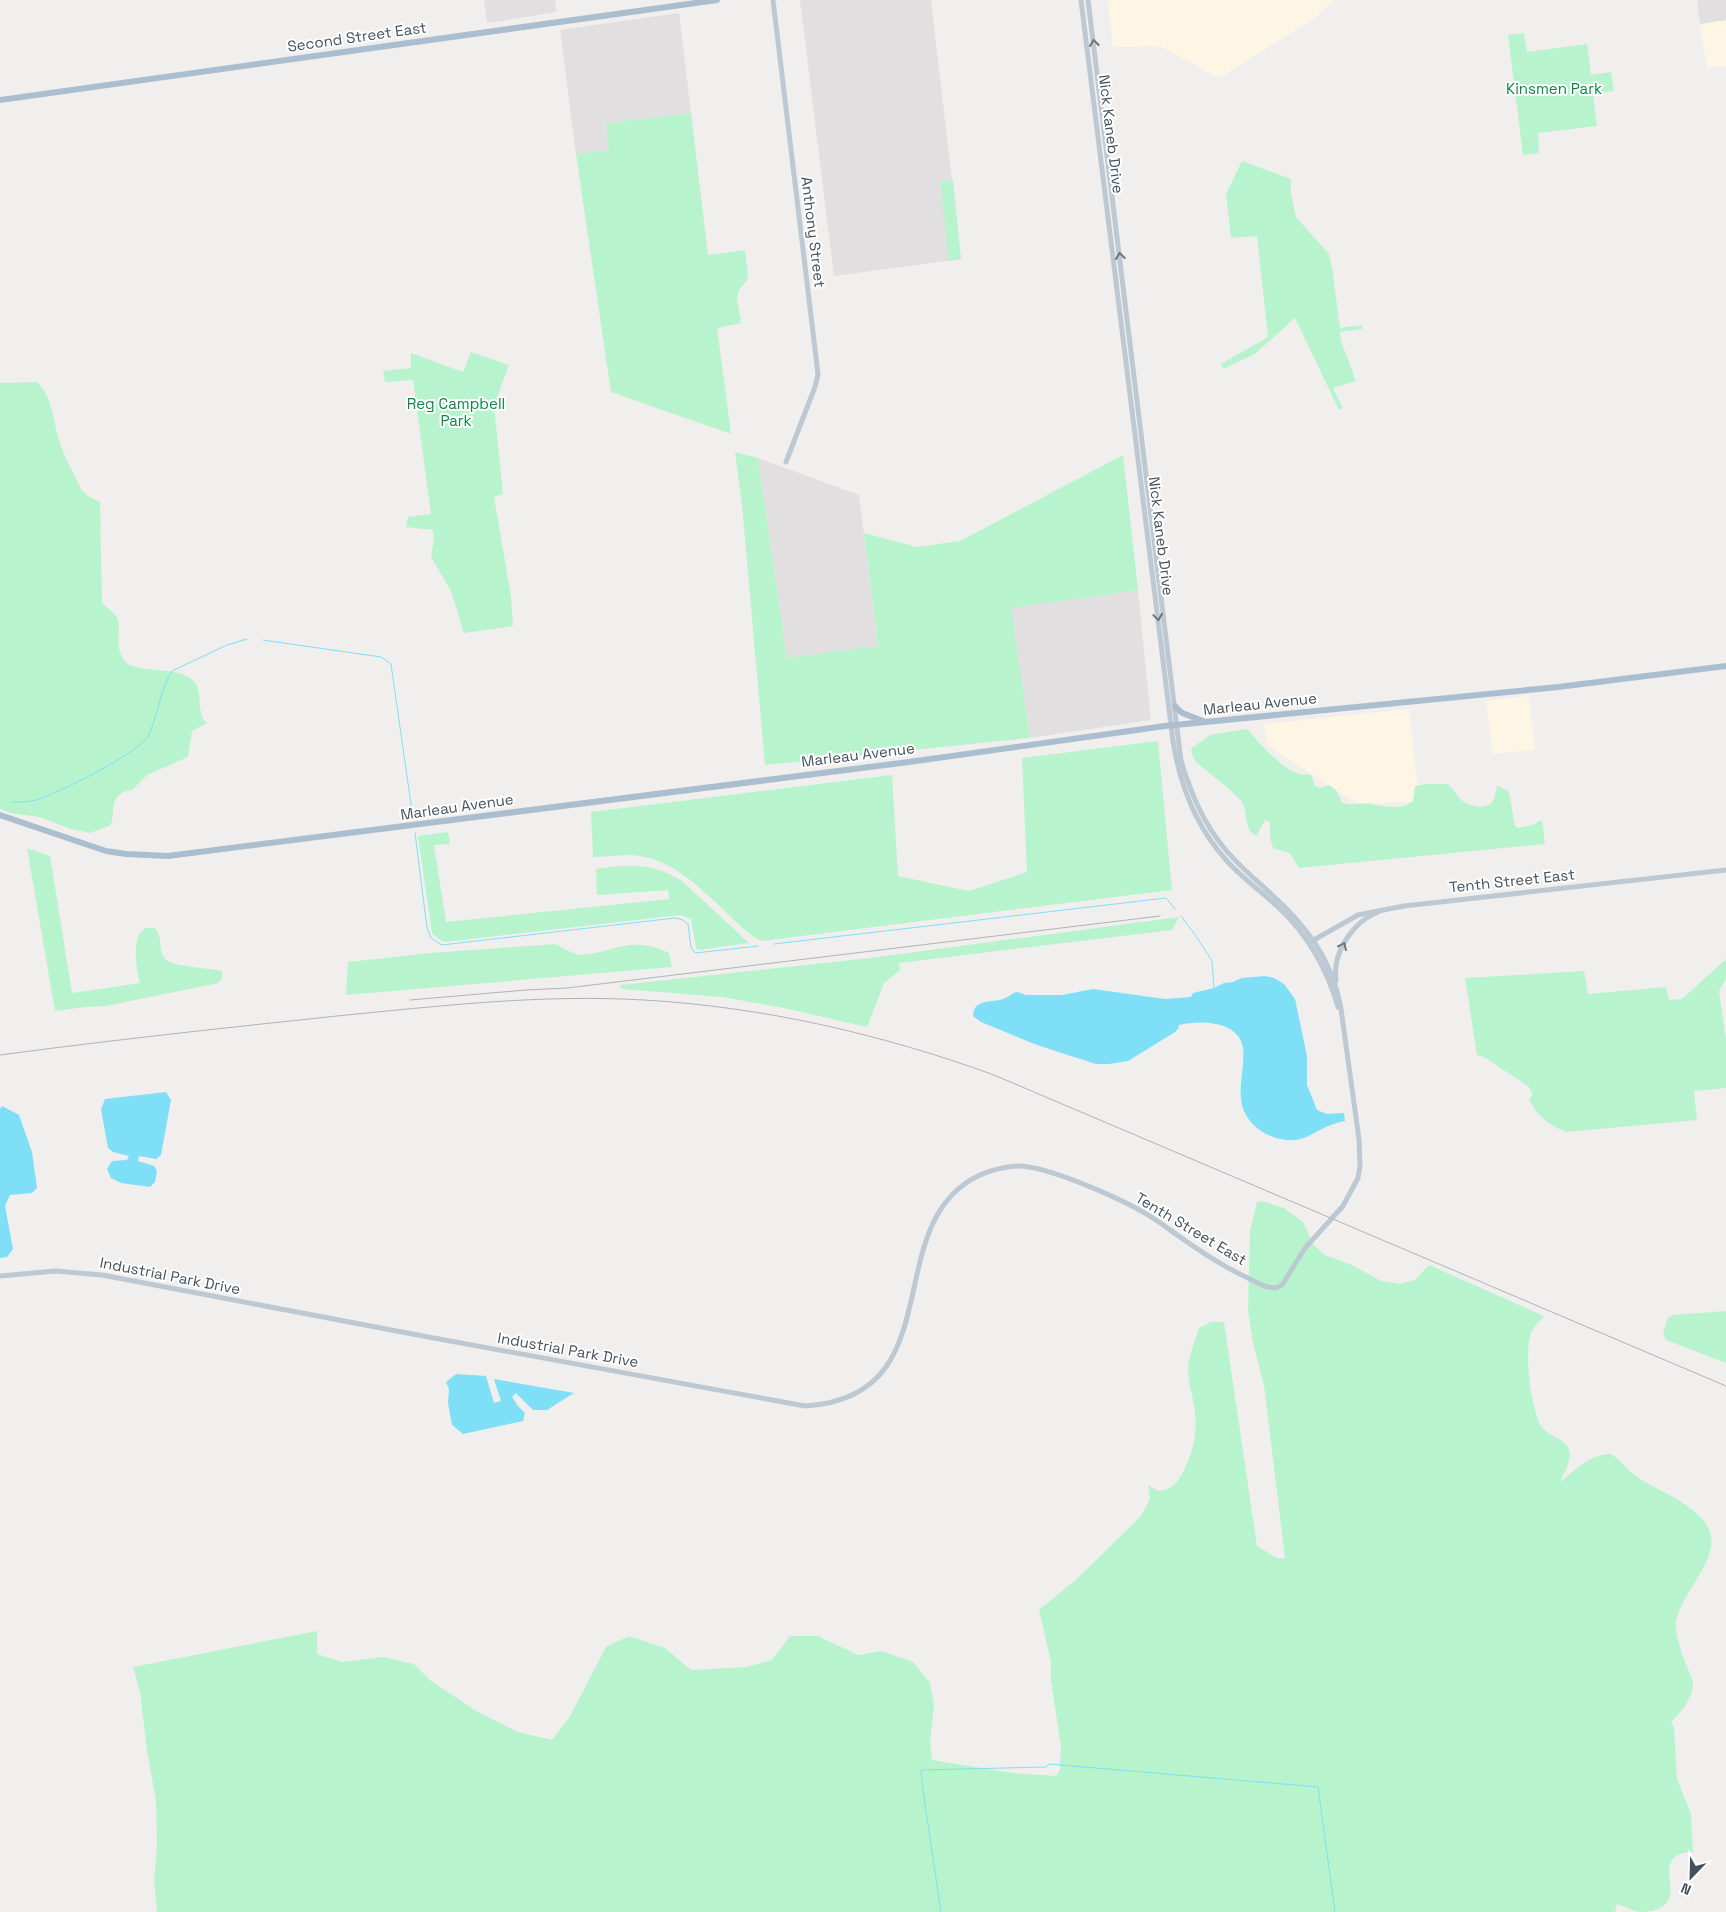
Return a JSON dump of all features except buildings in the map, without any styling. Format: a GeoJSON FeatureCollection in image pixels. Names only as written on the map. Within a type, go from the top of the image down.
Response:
{"type":"FeatureCollection","features":[{"type":"Feature","properties":{"kind":"main road","name":"Second Street East"},"geometry":{"type":"LineString","coordinates":[[0,100],[717,0]]}},
{"type":"Feature","properties":{"kind":"main road","name":"Marleau Avenue"},"geometry":{"type":"LineString","coordinates":[[0,814],[106,850],[126,854],[168,856],[909,762],[1175,725],[1558,687],[1726,666]]}},
{"type":"Feature","properties":{"kind":"main road"},"geometry":{"type":"LineString","coordinates":[[1175,706],[1182,713],[1204,722]]}},
{"type":"Feature","properties":{"kind":"street","name":"Anthony Street"},"geometry":{"type":"LineString","coordinates":[[773,0],[818,374],[815,387],[786,462]]}},
{"type":"Feature","properties":{"kind":"street","name":"Nick Kaneb Drive"},"geometry":{"type":"LineString","coordinates":[[1081,0],[1181,761],[1191,791],[1211,832],[1237,862],[1294,915],[1329,967],[1338,994],[1360,1138],[1358,1178],[1343,1206],[1305,1248],[1284,1282]]}},
{"type":"Feature","properties":{"kind":"street","name":"Nick Kaneb Drive"},"geometry":{"type":"LineString","coordinates":[[1088,0],[1175,706],[1175,725]]}},
{"type":"Feature","properties":{"kind":"street","name":"Tenth Street East"},"geometry":{"type":"LineString","coordinates":[[1312,942],[1358,915],[1390,908],[1726,870]]}},
{"type":"Feature","properties":{"kind":"street"},"geometry":{"type":"LineString","coordinates":[[1338,994],[1336,976],[1338,960],[1346,939],[1354,928],[1364,920],[1390,908]]}},
{"type":"Feature","properties":{"kind":"street","name":"Nick Kaneb Drive"},"geometry":{"type":"LineString","coordinates":[[1312,942],[1328,980],[1342,1023]]}},
{"type":"Feature","properties":{"kind":"street","name":"Tenth Street East"},"geometry":{"type":"LineString","coordinates":[[996,1169],[1017,1166],[1040,1169],[1070,1180],[1143,1212],[1230,1270],[1273,1288],[1279,1287],[1284,1282]]}},
{"type":"Feature","properties":{"kind":"street","name":"Industrial Park Drive"},"geometry":{"type":"LineString","coordinates":[[0,1276],[55,1271],[102,1275],[774,1402],[805,1406],[823,1404],[853,1394],[866,1386],[885,1369],[894,1355],[902,1336],[931,1223],[955,1193],[978,1176],[996,1169]]}},
{"type":"Feature","properties":{"kind":"shaded area"},"geometry":{"type":"Polygon","coordinates":[[[484,0],[555,0],[557,12],[487,23],[484,0]]]}},
{"type":"Feature","properties":{"kind":"shaded area"},"geometry":{"type":"Polygon","coordinates":[[[800,0],[931,0],[961,259],[834,276],[800,0]]]}},
{"type":"Feature","properties":{"kind":"shaded area"},"geometry":{"type":"Polygon","coordinates":[[[1108,0],[1334,0],[1316,17],[1219,78],[1160,46],[1113,47],[1108,0]]]}},
{"type":"Feature","properties":{"kind":"shaded area"},"geometry":{"type":"Polygon","coordinates":[[[1697,0],[1726,0],[1726,20],[1700,24],[1697,0]]]}},
{"type":"Feature","properties":{"kind":"shaded area"},"geometry":{"type":"Polygon","coordinates":[[[679,13],[691,113],[606,123],[610,150],[576,154],[560,30],[679,13]]]}},
{"type":"Feature","properties":{"kind":"shaded area"},"geometry":{"type":"Polygon","coordinates":[[[1726,20],[1726,66],[1707,68],[1700,24],[1726,20]]]}},
{"type":"Feature","properties":{"kind":"shaded area"},"geometry":{"type":"Polygon","coordinates":[[[758,458],[859,495],[878,647],[787,658],[758,458]]]}},
{"type":"Feature","properties":{"kind":"shaded area"},"geometry":{"type":"Polygon","coordinates":[[[1138,590],[1151,720],[1030,738],[1010,607],[1138,590]]]}},
{"type":"Feature","properties":{"kind":"shaded area"},"geometry":{"type":"Polygon","coordinates":[[[1529,696],[1535,750],[1493,754],[1486,701],[1529,696]]]}},
{"type":"Feature","properties":{"kind":"shaded area"},"geometry":{"type":"Polygon","coordinates":[[[1409,709],[1419,802],[1357,803],[1268,746],[1264,724],[1409,709]]]}},
{"type":"Feature","properties":{"kind":"green space","name":"Kinsmen Park"},"geometry":{"type":"Polygon","coordinates":[[[1524,33],[1527,52],[1587,44],[1591,75],[1611,72],[1614,91],[1593,94],[1597,126],[1538,133],[1539,153],[1523,155],[1508,35],[1524,33]]]}},
{"type":"Feature","properties":{"kind":"green space"},"geometry":{"type":"Polygon","coordinates":[[[691,113],[708,255],[745,250],[748,274],[747,280],[739,290],[737,298],[741,323],[717,328],[731,434],[611,392],[576,154],[609,150],[606,123],[691,113]]]}},
{"type":"Feature","properties":{"kind":"green space"},"geometry":{"type":"Polygon","coordinates":[[[1242,161],[1291,179],[1291,194],[1296,217],[1329,254],[1340,328],[1362,325],[1362,329],[1340,332],[1341,341],[1356,381],[1333,388],[1343,408],[1339,410],[1295,318],[1255,354],[1223,369],[1221,364],[1268,337],[1257,236],[1231,238],[1226,194],[1242,161]]]}},
{"type":"Feature","properties":{"kind":"green space"},"geometry":{"type":"Polygon","coordinates":[[[953,180],[961,259],[949,261],[940,181],[953,180]]]}},
{"type":"Feature","properties":{"kind":"green space","name":"Reg Campbell Park"},"geometry":{"type":"Polygon","coordinates":[[[471,352],[509,365],[494,406],[503,494],[494,497],[511,596],[513,626],[464,633],[451,591],[431,557],[434,538],[433,530],[406,527],[408,517],[431,514],[413,380],[385,382],[383,371],[411,368],[411,353],[463,372],[471,352]]]}},
{"type":"Feature","properties":{"kind":"green space"},"geometry":{"type":"Polygon","coordinates":[[[37,382],[49,402],[61,446],[82,491],[100,502],[102,603],[115,614],[118,621],[119,644],[122,657],[127,663],[138,668],[175,672],[190,678],[198,688],[201,713],[207,723],[192,731],[188,757],[147,775],[132,790],[123,792],[114,803],[112,822],[109,826],[90,833],[71,829],[39,817],[10,813],[0,809],[0,383],[37,382]]]}},
{"type":"Feature","properties":{"kind":"green space"},"geometry":{"type":"Polygon","coordinates":[[[735,452],[758,458],[787,658],[878,646],[864,533],[917,547],[960,541],[1123,455],[1138,590],[1011,608],[1030,738],[765,765],[742,505],[735,452]]]}},
{"type":"Feature","properties":{"kind":"green space"},"geometry":{"type":"Polygon","coordinates":[[[1247,729],[1271,754],[1292,771],[1311,775],[1315,786],[1320,788],[1329,785],[1337,792],[1342,803],[1398,807],[1413,801],[1415,786],[1447,784],[1463,801],[1471,805],[1483,807],[1490,804],[1493,800],[1497,785],[1509,792],[1515,826],[1518,828],[1532,825],[1542,820],[1545,844],[1299,868],[1290,853],[1273,848],[1270,837],[1270,823],[1265,820],[1256,836],[1252,833],[1248,826],[1245,809],[1240,800],[1196,762],[1191,752],[1192,748],[1210,735],[1247,729]]]}},
{"type":"Feature","properties":{"kind":"green space"},"geometry":{"type":"Polygon","coordinates":[[[1158,741],[1172,890],[761,941],[746,931],[691,881],[656,860],[628,855],[593,857],[591,812],[892,775],[898,876],[969,891],[1027,872],[1022,758],[1158,741]]]}},
{"type":"Feature","properties":{"kind":"green space"},"geometry":{"type":"Polygon","coordinates":[[[448,832],[450,844],[434,845],[446,922],[669,899],[668,890],[597,895],[596,869],[640,866],[661,871],[682,881],[749,943],[699,950],[696,948],[691,919],[680,915],[445,942],[432,933],[418,836],[448,832]]]}},
{"type":"Feature","properties":{"kind":"green space"},"geometry":{"type":"Polygon","coordinates":[[[27,848],[50,856],[72,993],[140,983],[136,962],[136,945],[138,937],[146,928],[155,928],[160,939],[164,958],[182,965],[222,971],[222,978],[219,983],[106,1006],[55,1011],[27,848]]]}},
{"type":"Feature","properties":{"kind":"green space"},"geometry":{"type":"Polygon","coordinates":[[[1179,917],[1172,930],[899,963],[900,970],[884,983],[867,1027],[784,1008],[722,997],[622,989],[620,985],[870,958],[1179,917]]]}},
{"type":"Feature","properties":{"kind":"green space"},"geometry":{"type":"Polygon","coordinates":[[[555,944],[580,955],[624,946],[646,945],[669,953],[672,967],[346,995],[348,962],[431,953],[555,944]]]}},
{"type":"Feature","properties":{"kind":"green space"},"geometry":{"type":"Polygon","coordinates":[[[1726,959],[1726,979],[1719,991],[1726,1040],[1726,1088],[1694,1091],[1697,1120],[1566,1132],[1554,1127],[1535,1110],[1529,1099],[1533,1094],[1528,1086],[1484,1057],[1477,1055],[1465,978],[1584,971],[1588,994],[1666,987],[1669,1000],[1682,999],[1726,959]]]}},
{"type":"Feature","properties":{"kind":"green space"},"geometry":{"type":"Polygon","coordinates":[[[1261,1201],[1284,1208],[1303,1222],[1313,1244],[1325,1255],[1352,1265],[1381,1281],[1400,1284],[1415,1280],[1429,1265],[1544,1316],[1533,1329],[1529,1340],[1529,1379],[1537,1418],[1541,1426],[1568,1446],[1570,1454],[1569,1463],[1560,1482],[1589,1460],[1611,1454],[1636,1476],[1688,1506],[1700,1516],[1708,1527],[1711,1540],[1709,1555],[1685,1598],[1676,1624],[1677,1638],[1693,1682],[1693,1687],[1686,1704],[1671,1722],[1674,1727],[1677,1779],[1691,1814],[1693,1852],[1680,1854],[1670,1863],[1671,1890],[1668,1900],[1663,1907],[1639,1912],[1617,1904],[1615,1912],[157,1912],[154,1880],[157,1846],[156,1801],[140,1692],[133,1667],[317,1631],[317,1654],[343,1662],[383,1657],[414,1664],[431,1681],[478,1712],[518,1732],[552,1740],[569,1718],[606,1647],[629,1636],[665,1648],[691,1670],[746,1667],[772,1660],[790,1636],[818,1636],[858,1655],[881,1651],[913,1662],[930,1683],[934,1706],[930,1743],[932,1760],[1013,1773],[1056,1776],[1060,1770],[1061,1746],[1051,1681],[1051,1662],[1039,1610],[1079,1577],[1141,1516],[1150,1499],[1148,1485],[1158,1491],[1168,1489],[1180,1477],[1192,1451],[1196,1426],[1195,1409],[1188,1373],[1192,1348],[1199,1328],[1211,1322],[1224,1322],[1257,1546],[1277,1558],[1285,1558],[1264,1385],[1253,1343],[1248,1310],[1250,1231],[1257,1202],[1261,1201]]]}},
{"type":"Feature","properties":{"kind":"green space"},"geometry":{"type":"Polygon","coordinates":[[[1726,1311],[1726,1363],[1666,1340],[1663,1332],[1668,1318],[1673,1315],[1726,1311]]]}},
{"type":"Feature","properties":{"kind":"water"},"geometry":{"type":"Polygon","coordinates":[[[1265,976],[1274,978],[1284,984],[1295,999],[1307,1056],[1307,1085],[1317,1110],[1327,1114],[1344,1113],[1345,1121],[1333,1124],[1296,1140],[1286,1140],[1268,1135],[1252,1124],[1247,1116],[1241,1098],[1243,1048],[1240,1039],[1226,1027],[1207,1023],[1179,1025],[1175,1032],[1128,1061],[1096,1064],[1037,1045],[981,1022],[973,1016],[976,1006],[984,1002],[1003,999],[1017,992],[1026,995],[1062,995],[1093,989],[1165,999],[1191,997],[1193,993],[1214,988],[1224,983],[1242,978],[1265,976]]]}},
{"type":"Feature","properties":{"kind":"water"},"geometry":{"type":"Polygon","coordinates":[[[166,1092],[171,1100],[161,1155],[156,1159],[139,1156],[138,1161],[154,1166],[157,1171],[155,1182],[150,1187],[121,1183],[111,1178],[107,1169],[112,1161],[127,1160],[129,1156],[113,1152],[108,1148],[101,1109],[105,1099],[166,1092]]]}},
{"type":"Feature","properties":{"kind":"water"},"geometry":{"type":"Polygon","coordinates":[[[2,1106],[19,1115],[32,1152],[37,1188],[32,1193],[10,1195],[5,1206],[13,1249],[7,1257],[0,1258],[0,1109],[2,1106]]]}},
{"type":"Feature","properties":{"kind":"water"},"geometry":{"type":"Polygon","coordinates":[[[456,1374],[486,1376],[494,1403],[501,1401],[494,1379],[574,1393],[547,1410],[533,1410],[516,1393],[512,1397],[525,1413],[523,1421],[463,1434],[452,1425],[448,1403],[449,1389],[446,1382],[456,1374]]]}},
{"type":"Feature","properties":{"kind":"waterway"},"geometry":{"type":"LineString","coordinates":[[13,802],[33,801],[47,796],[96,772],[129,753],[148,736],[172,671],[227,645],[247,639]]}},
{"type":"Feature","properties":{"kind":"waterway"},"geometry":{"type":"LineString","coordinates":[[263,640],[381,657],[391,664],[413,818]]}},
{"type":"Feature","properties":{"kind":"waterway"},"geometry":{"type":"LineString","coordinates":[[415,833],[427,928],[431,938],[442,945],[675,918],[683,920],[688,924],[691,947],[695,953],[758,946]]}},
{"type":"Feature","properties":{"kind":"waterway"},"geometry":{"type":"LineString","coordinates":[[774,944],[1166,898],[1175,909]]}},
{"type":"Feature","properties":{"kind":"waterway"},"geometry":{"type":"LineString","coordinates":[[1181,916],[1212,961],[1214,988]]}},
{"type":"Feature","properties":{"kind":"waterway"},"geometry":{"type":"LineString","coordinates":[[941,1912],[921,1770],[1046,1767],[1049,1764],[1318,1787],[1335,1912]]}},
{"type":"Feature","properties":{"kind":"railway"},"geometry":{"type":"LineString","coordinates":[[410,1000],[567,988],[1160,916]]}},
{"type":"Feature","properties":{"kind":"railway"},"geometry":{"type":"LineString","coordinates":[[0,1055],[337,1016],[528,1000],[644,1000],[733,1009],[778,1016],[865,1035],[909,1047],[994,1075],[1726,1386]]}}]}
